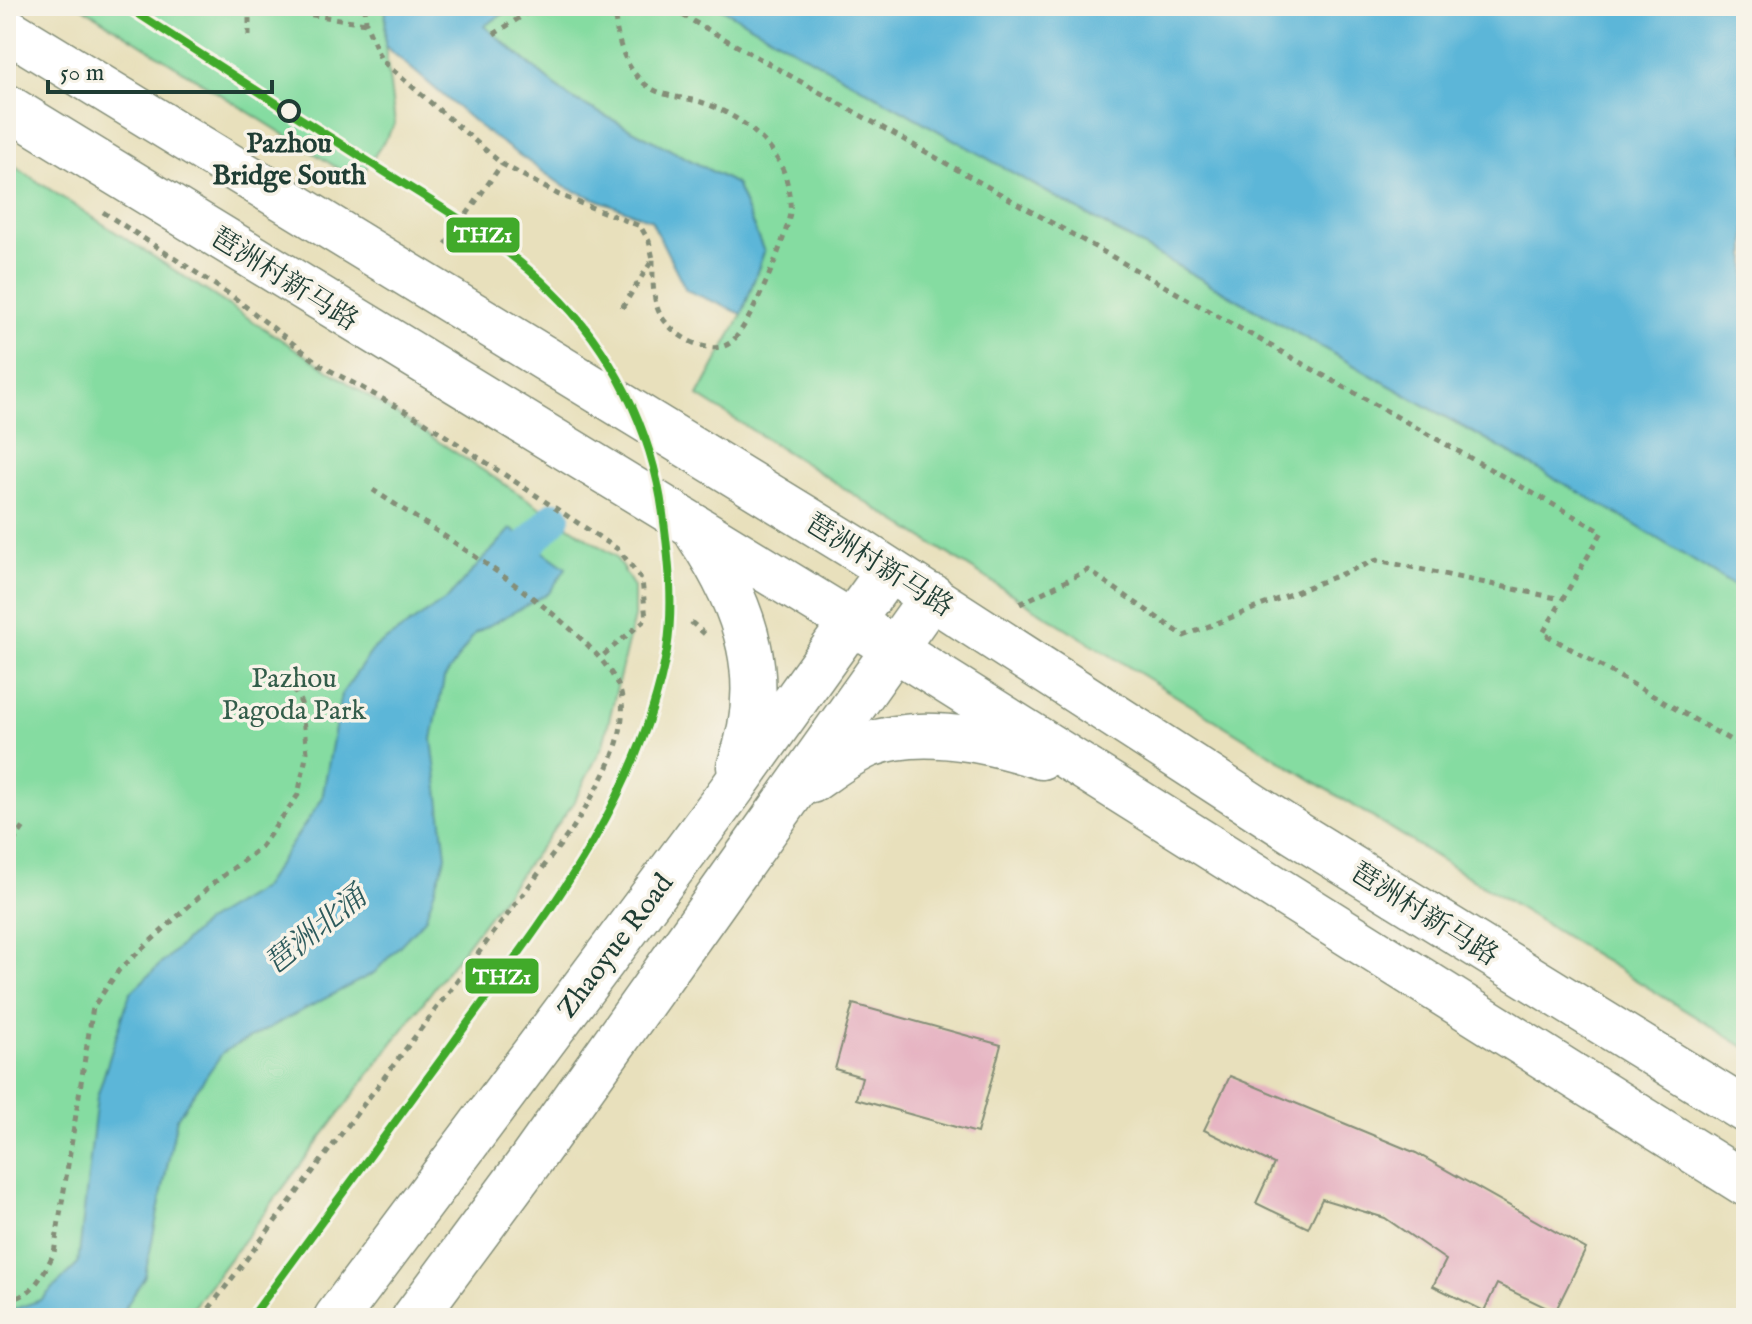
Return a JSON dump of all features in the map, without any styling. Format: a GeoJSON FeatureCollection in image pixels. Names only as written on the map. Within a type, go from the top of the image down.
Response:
{"type":"FeatureCollection","features":[{"type":"Feature","properties":{"kind":"main road","name":"琶洲村新马路"},"geometry":{"type":"LineString","coordinates":[[6,29],[278,192],[932,596],[1360,873],[1746,1111]]}},
{"type":"Feature","properties":{"kind":"main road","name":"琶洲村新马路"},"geometry":{"type":"LineString","coordinates":[[6,106],[895,649],[1746,1184]]}},
{"type":"Feature","properties":{"kind":"main road"},"geometry":{"type":"LineString","coordinates":[[695,529],[733,590],[751,650],[753,691],[750,730],[732,789]]}},
{"type":"Feature","properties":{"kind":"main road","name":"Zhaoyue Road"},"geometry":{"type":"LineString","coordinates":[[336,1318],[732,789],[889,570]]}},
{"type":"Feature","properties":{"kind":"main road","name":"Zhaoyue Road"},"geometry":{"type":"LineString","coordinates":[[414,1318],[932,596]]}},
{"type":"Feature","properties":{"kind":"main road"},"geometry":{"type":"LineString","coordinates":[[790,795],[848,756],[872,744],[905,738],[941,737],[982,742],[1088,772],[1122,721]]}},
{"type":"Feature","properties":{"kind":"path"},"geometry":{"type":"LineString","coordinates":[[249,40],[251,6],[366,23]]}},
{"type":"Feature","properties":{"kind":"path"},"geometry":{"type":"LineString","coordinates":[[365,6],[366,23],[381,60],[502,164],[546,189],[640,226],[649,241],[653,259],[653,290],[662,319],[696,344],[714,349],[729,345],[753,312],[783,233],[790,212],[788,185],[768,146],[751,130],[703,103],[652,89],[625,63],[615,6]]}},
{"type":"Feature","properties":{"kind":"path"},"geometry":{"type":"LineString","coordinates":[[494,34],[538,6]]}},
{"type":"Feature","properties":{"kind":"path"},"geometry":{"type":"LineString","coordinates":[[648,6],[675,11],[1602,532],[1543,633],[1746,749]]}},
{"type":"Feature","properties":{"kind":"path"},"geometry":{"type":"LineString","coordinates":[[446,244],[502,164]]}},
{"type":"Feature","properties":{"kind":"path"},"geometry":{"type":"LineString","coordinates":[[99,209],[232,296],[322,366],[423,421],[619,550],[642,580],[646,619],[600,658]]}},
{"type":"Feature","properties":{"kind":"path"},"geometry":{"type":"LineString","coordinates":[[620,311],[653,259]]}},
{"type":"Feature","properties":{"kind":"path"},"geometry":{"type":"LineString","coordinates":[[202,1318],[580,817],[622,735],[622,695],[600,658],[552,614],[463,549],[373,490]]}},
{"type":"Feature","properties":{"kind":"path"},"geometry":{"type":"LineString","coordinates":[[1020,604],[1088,570],[1184,636],[1377,560],[1561,599]]}},
{"type":"Feature","properties":{"kind":"path"},"geometry":{"type":"LineString","coordinates":[[6,1300],[38,1284],[54,1253],[93,1007],[119,970],[194,901],[261,847],[298,795],[307,752],[301,703],[285,674]]}},
{"type":"Feature","properties":{"kind":"path"},"geometry":{"type":"LineString","coordinates":[[6,852],[26,824]]}},
{"type":"Feature","properties":{"kind":"green space"},"geometry":{"type":"Polygon","coordinates":[[[80,6],[386,6],[385,46],[395,124],[358,181],[80,6]]]}},
{"type":"Feature","properties":{"kind":"green space"},"geometry":{"type":"Polygon","coordinates":[[[516,6],[717,6],[1614,512],[1746,593],[1746,1048],[1048,617],[698,396],[742,314],[764,252],[736,184],[569,97],[484,26],[516,6]]]}},
{"type":"Feature","properties":{"kind":"green space","name":"Pazhou Pagoda Park"},"geometry":{"type":"Polygon","coordinates":[[[6,161],[615,556],[634,587],[634,617],[603,745],[573,804],[185,1318],[6,1318],[6,161]]]}},
{"type":"Feature","properties":{"kind":"water"},"geometry":{"type":"Polygon","coordinates":[[[386,6],[516,6],[484,26],[569,97],[736,184],[764,252],[742,314],[686,290],[651,220],[565,187],[485,131],[385,46],[386,6]]]}},
{"type":"Feature","properties":{"kind":"water"},"geometry":{"type":"Polygon","coordinates":[[[717,6],[1746,6],[1746,593],[1614,512],[717,6]]]}},
{"type":"Feature","properties":{"kind":"water"},"geometry":{"type":"Polygon","coordinates":[[[511,529],[566,568],[549,593],[475,633],[444,679],[432,739],[446,856],[425,919],[374,973],[223,1052],[177,1118],[145,1276],[119,1318],[6,1318],[6,1312],[41,1300],[78,1264],[97,1097],[130,993],[204,923],[262,888],[322,799],[341,695],[374,648],[447,599],[511,529]]]}},
{"type":"Feature","properties":{"kind":"building"},"geometry":{"type":"Polygon","coordinates":[[[853,1004],[1001,1045],[977,1133],[856,1099],[862,1077],[835,1069],[853,1004]]]}},
{"type":"Feature","properties":{"kind":"building"},"geometry":{"type":"Polygon","coordinates":[[[1230,1076],[1416,1153],[1586,1249],[1555,1312],[1497,1284],[1484,1311],[1433,1286],[1446,1260],[1385,1218],[1322,1199],[1308,1228],[1256,1203],[1274,1164],[1204,1130],[1230,1076]]]}},
{"type":"Feature","properties":{"kind":"waterway","name":"琶洲北涌"},"geometry":{"type":"LineString","coordinates":[[501,573],[555,517]]}},
{"type":"Feature","properties":{"kind":"transit line","name":"THZ1"},"geometry":{"type":"LineString","coordinates":[[126,6],[467,224],[511,255],[551,290],[593,338],[626,393],[639,422],[658,483],[667,548],[670,599],[667,650],[654,705],[635,758],[611,809],[583,858],[520,952],[251,1318]]}},
{"type":"Feature","properties":{"kind":"place","name":"Pazhou Bridge South"},"geometry":{"type":"Point","coordinates":[289,111]}}]}
